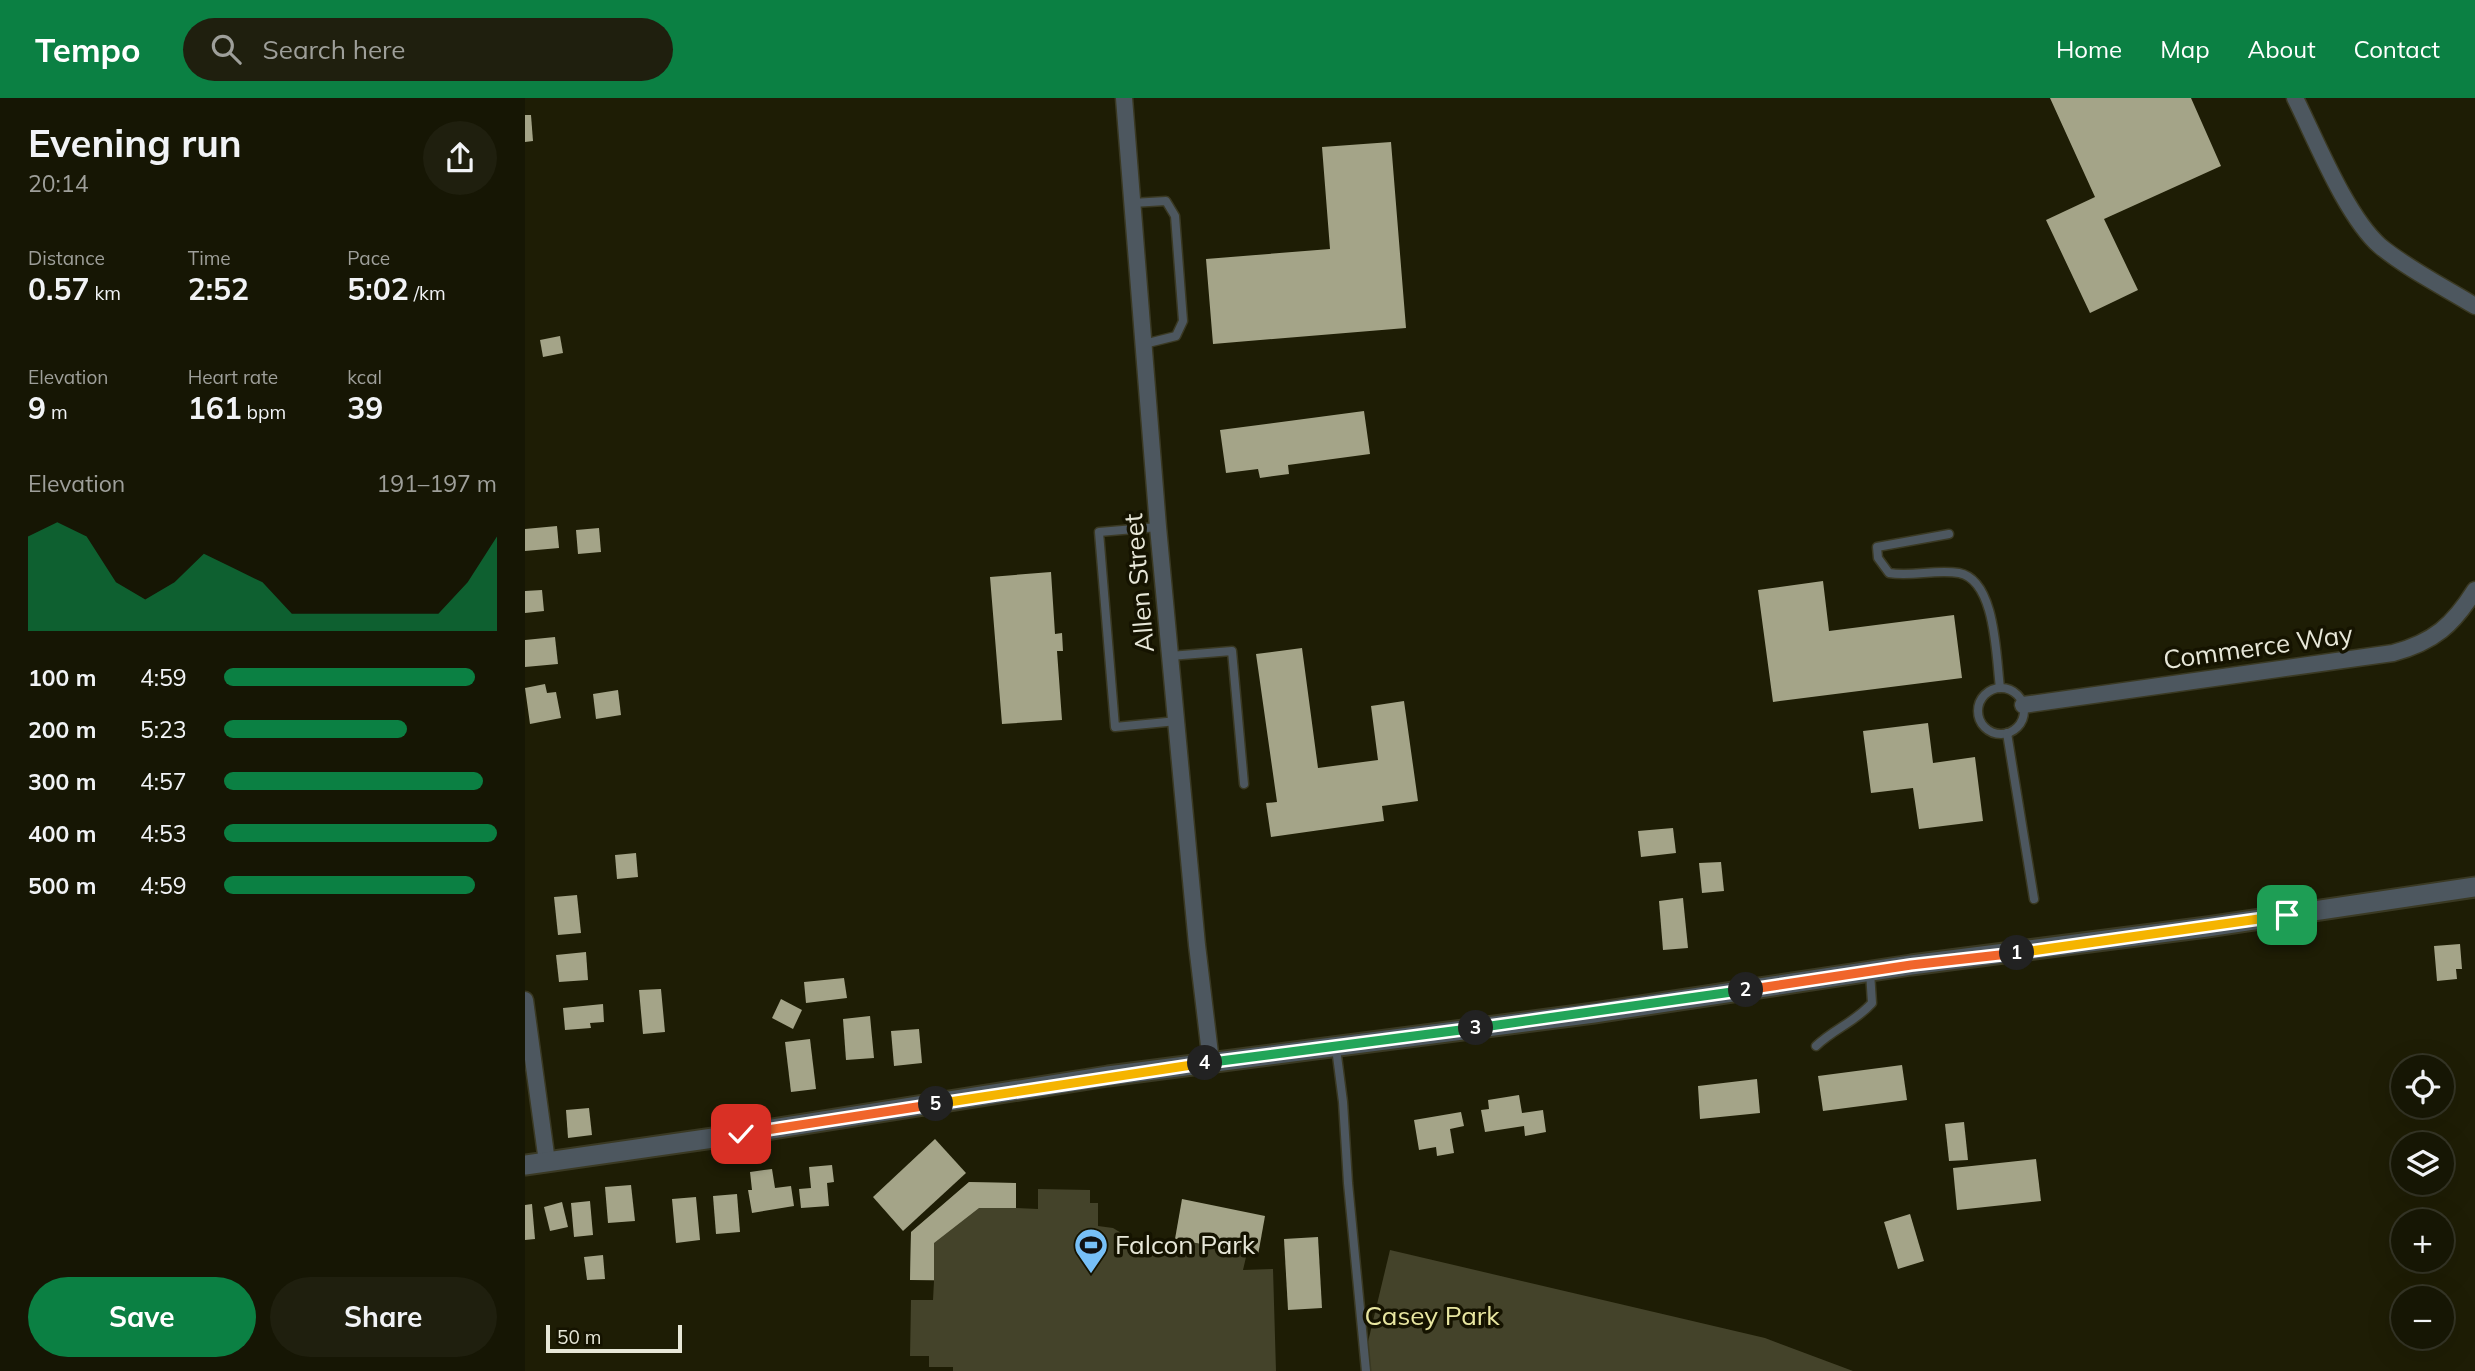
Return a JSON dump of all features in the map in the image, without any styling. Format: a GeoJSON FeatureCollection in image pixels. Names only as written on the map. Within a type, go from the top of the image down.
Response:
{"type":"FeatureCollection","features":[{"type":"Feature","properties":{"kind":"street","name":"Allen Street"},"geometry":{"type":"LineString","coordinates":[[1124,98],[1158,527],[1197,945],[1211,1062]]}},
{"type":"Feature","properties":{"kind":"street"},"geometry":{"type":"LineString","coordinates":[[2295,98],[2351,209],[2369,234],[2390,253],[2475,306]]}},
{"type":"Feature","properties":{"kind":"street","name":"Commerce Way"},"geometry":{"type":"LineString","coordinates":[[2023,705],[2393,653],[2415,647],[2444,630],[2475,590]]}},
{"type":"Feature","properties":{"kind":"street"},"geometry":{"type":"LineString","coordinates":[[525,1165],[1211,1062],[1594,1013],[2475,887]]}},
{"type":"Feature","properties":{"kind":"street"},"geometry":{"type":"LineString","coordinates":[[525,1000],[547,1161]]}},
{"type":"Feature","properties":{"kind":"lane"},"geometry":{"type":"LineString","coordinates":[[1132,203],[1166,201],[1175,216],[1183,321],[1176,336],[1143,344]]}},
{"type":"Feature","properties":{"kind":"lane"},"geometry":{"type":"LineString","coordinates":[[1158,527],[1099,532],[1115,727],[1177,721]]}},
{"type":"Feature","properties":{"kind":"lane"},"geometry":{"type":"LineString","coordinates":[[1949,534],[1877,547],[1878,558],[1889,573],[1962,573],[1979,585],[1987,601],[2000,688]]}},
{"type":"Feature","properties":{"kind":"lane"},"geometry":{"type":"LineString","coordinates":[[1170,656],[1232,651],[1244,784]]}},
{"type":"Feature","properties":{"kind":"lane"},"geometry":{"type":"LineString","coordinates":[[1992,689],[2015,692],[2023,705],[2022,720],[2007,733],[1991,732],[1985,728],[1978,715],[1981,699],[1992,689]]}},
{"type":"Feature","properties":{"kind":"lane"},"geometry":{"type":"LineString","coordinates":[[2007,733],[2034,899]]}},
{"type":"Feature","properties":{"kind":"lane"},"geometry":{"type":"LineString","coordinates":[[1816,1046],[1828,1034],[1859,1018],[1872,1003],[1870,972]]}},
{"type":"Feature","properties":{"kind":"lane"},"geometry":{"type":"LineString","coordinates":[[1335,1045],[1343,1102],[1366,1371]]}},
{"type":"Feature","properties":{"kind":"green space","name":"Falcon Park"},"geometry":{"type":"Polygon","coordinates":[[[969,1182],[1016,1183],[1016,1208],[1038,1209],[1038,1189],[1090,1190],[1090,1203],[1098,1203],[1098,1226],[1113,1228],[1153,1252],[1174,1257],[1179,1240],[1247,1253],[1243,1270],[1273,1269],[1276,1371],[953,1371],[953,1367],[929,1367],[929,1356],[910,1356],[911,1300],[933,1300],[934,1281],[910,1280],[911,1232],[969,1182]]]}},
{"type":"Feature","properties":{"kind":"green space","name":"Casey Park"},"geometry":{"type":"Polygon","coordinates":[[[1390,1250],[1765,1338],[1853,1371],[1361,1371],[1390,1250]]]}},
{"type":"Feature","properties":{"kind":"building"},"geometry":{"type":"Polygon","coordinates":[[[2050,98],[2191,98],[2221,166],[2104,219],[2138,290],[2090,313],[2046,220],[2095,197],[2050,98]]]}},
{"type":"Feature","properties":{"kind":"building"},"geometry":{"type":"Polygon","coordinates":[[[525,115],[531,115],[533,141],[525,142],[525,115]]]}},
{"type":"Feature","properties":{"kind":"building"},"geometry":{"type":"Polygon","coordinates":[[[1391,142],[1406,328],[1213,344],[1206,259],[1330,249],[1322,147],[1391,142]]]}},
{"type":"Feature","properties":{"kind":"building"},"geometry":{"type":"Polygon","coordinates":[[[560,336],[563,353],[543,357],[540,340],[560,336]]]}},
{"type":"Feature","properties":{"kind":"building"},"geometry":{"type":"Polygon","coordinates":[[[1364,411],[1370,454],[1288,465],[1289,474],[1260,478],[1258,469],[1226,473],[1220,430],[1364,411]]]}},
{"type":"Feature","properties":{"kind":"building"},"geometry":{"type":"Polygon","coordinates":[[[557,526],[559,548],[525,551],[525,529],[557,526]]]}},
{"type":"Feature","properties":{"kind":"building"},"geometry":{"type":"Polygon","coordinates":[[[599,528],[601,552],[578,554],[576,530],[599,528]]]}},
{"type":"Feature","properties":{"kind":"building"},"geometry":{"type":"Polygon","coordinates":[[[1051,572],[1055,634],[1062,633],[1063,651],[1057,651],[1062,720],[1002,724],[990,577],[1051,572]]]}},
{"type":"Feature","properties":{"kind":"building"},"geometry":{"type":"Polygon","coordinates":[[[1823,581],[1829,631],[1954,615],[1962,678],[1773,702],[1758,590],[1823,581]]]}},
{"type":"Feature","properties":{"kind":"building"},"geometry":{"type":"Polygon","coordinates":[[[542,590],[544,611],[525,613],[525,591],[542,590]]]}},
{"type":"Feature","properties":{"kind":"building"},"geometry":{"type":"Polygon","coordinates":[[[555,637],[558,664],[525,667],[525,640],[555,637]]]}},
{"type":"Feature","properties":{"kind":"building"},"geometry":{"type":"Polygon","coordinates":[[[1302,648],[1318,768],[1378,760],[1371,706],[1404,701],[1418,801],[1382,806],[1384,821],[1271,837],[1266,803],[1277,802],[1256,654],[1302,648]]]}},
{"type":"Feature","properties":{"kind":"building"},"geometry":{"type":"Polygon","coordinates":[[[545,684],[547,693],[556,692],[561,718],[530,724],[525,688],[545,684]]]}},
{"type":"Feature","properties":{"kind":"building"},"geometry":{"type":"Polygon","coordinates":[[[618,690],[621,715],[596,719],[593,694],[618,690]]]}},
{"type":"Feature","properties":{"kind":"building"},"geometry":{"type":"Polygon","coordinates":[[[1928,723],[1933,763],[1975,757],[1983,821],[1919,829],[1913,788],[1871,793],[1863,731],[1928,723]]]}},
{"type":"Feature","properties":{"kind":"building"},"geometry":{"type":"Polygon","coordinates":[[[1673,828],[1676,853],[1641,857],[1638,831],[1673,828]]]}},
{"type":"Feature","properties":{"kind":"building"},"geometry":{"type":"Polygon","coordinates":[[[636,853],[638,877],[617,879],[615,855],[636,853]]]}},
{"type":"Feature","properties":{"kind":"building"},"geometry":{"type":"Polygon","coordinates":[[[1721,862],[1724,891],[1702,893],[1699,863],[1721,862]]]}},
{"type":"Feature","properties":{"kind":"building"},"geometry":{"type":"Polygon","coordinates":[[[577,895],[581,933],[558,935],[554,897],[577,895]]]}},
{"type":"Feature","properties":{"kind":"building"},"geometry":{"type":"Polygon","coordinates":[[[1683,898],[1688,948],[1663,950],[1659,901],[1683,898]]]}},
{"type":"Feature","properties":{"kind":"building"},"geometry":{"type":"Polygon","coordinates":[[[2460,944],[2462,969],[2456,969],[2457,979],[2437,981],[2434,946],[2460,944]]]}},
{"type":"Feature","properties":{"kind":"building"},"geometry":{"type":"Polygon","coordinates":[[[586,952],[588,980],[559,982],[556,955],[586,952]]]}},
{"type":"Feature","properties":{"kind":"building"},"geometry":{"type":"Polygon","coordinates":[[[844,978],[847,998],[806,1003],[804,982],[844,978]]]}},
{"type":"Feature","properties":{"kind":"building"},"geometry":{"type":"Polygon","coordinates":[[[661,989],[665,1032],[643,1034],[639,990],[661,989]]]}},
{"type":"Feature","properties":{"kind":"building"},"geometry":{"type":"Polygon","coordinates":[[[781,999],[802,1010],[793,1029],[772,1018],[781,999]]]}},
{"type":"Feature","properties":{"kind":"building"},"geometry":{"type":"Polygon","coordinates":[[[603,1004],[604,1022],[590,1023],[591,1028],[565,1030],[563,1008],[603,1004]]]}},
{"type":"Feature","properties":{"kind":"building"},"geometry":{"type":"Polygon","coordinates":[[[870,1016],[874,1058],[846,1060],[843,1019],[870,1016]]]}},
{"type":"Feature","properties":{"kind":"building"},"geometry":{"type":"Polygon","coordinates":[[[919,1029],[922,1063],[894,1066],[891,1031],[919,1029]]]}},
{"type":"Feature","properties":{"kind":"building"},"geometry":{"type":"Polygon","coordinates":[[[810,1039],[816,1089],[791,1092],[785,1042],[810,1039]]]}},
{"type":"Feature","properties":{"kind":"building"},"geometry":{"type":"Polygon","coordinates":[[[1902,1065],[1907,1100],[1823,1111],[1818,1076],[1902,1065]]]}},
{"type":"Feature","properties":{"kind":"building"},"geometry":{"type":"Polygon","coordinates":[[[1757,1079],[1760,1113],[1700,1119],[1698,1086],[1757,1079]]]}},
{"type":"Feature","properties":{"kind":"building"},"geometry":{"type":"Polygon","coordinates":[[[1519,1095],[1522,1113],[1543,1110],[1546,1132],[1525,1136],[1524,1126],[1485,1132],[1481,1110],[1489,1109],[1488,1100],[1519,1095]]]}},
{"type":"Feature","properties":{"kind":"building"},"geometry":{"type":"Polygon","coordinates":[[[589,1108],[592,1135],[568,1138],[566,1110],[589,1108]]]}},
{"type":"Feature","properties":{"kind":"building"},"geometry":{"type":"Polygon","coordinates":[[[1461,1112],[1464,1126],[1450,1129],[1454,1153],[1437,1156],[1436,1147],[1419,1150],[1414,1120],[1461,1112]]]}},
{"type":"Feature","properties":{"kind":"building"},"geometry":{"type":"Polygon","coordinates":[[[1964,1122],[1968,1160],[1949,1161],[1945,1124],[1964,1122]]]}},
{"type":"Feature","properties":{"kind":"building"},"geometry":{"type":"Polygon","coordinates":[[[935,1139],[966,1173],[903,1231],[873,1197],[935,1139]]]}},
{"type":"Feature","properties":{"kind":"building"},"geometry":{"type":"Polygon","coordinates":[[[2036,1159],[2041,1201],[1957,1210],[1953,1168],[2036,1159]]]}},
{"type":"Feature","properties":{"kind":"building"},"geometry":{"type":"Polygon","coordinates":[[[832,1165],[834,1182],[827,1183],[829,1206],[801,1208],[799,1189],[811,1188],[809,1167],[832,1165]]]}},
{"type":"Feature","properties":{"kind":"building"},"geometry":{"type":"Polygon","coordinates":[[[772,1169],[775,1188],[791,1186],[794,1206],[752,1213],[748,1190],[752,1190],[750,1172],[772,1169]]]}},
{"type":"Feature","properties":{"kind":"building"},"geometry":{"type":"Polygon","coordinates":[[[969,1182],[1016,1183],[1016,1208],[979,1208],[934,1243],[934,1280],[910,1280],[911,1232],[969,1182]]]}},
{"type":"Feature","properties":{"kind":"building"},"geometry":{"type":"Polygon","coordinates":[[[631,1185],[635,1221],[608,1223],[605,1187],[631,1185]]]}},
{"type":"Feature","properties":{"kind":"building"},"geometry":{"type":"Polygon","coordinates":[[[737,1194],[740,1232],[716,1234],[713,1196],[737,1194]]]}},
{"type":"Feature","properties":{"kind":"building"},"geometry":{"type":"Polygon","coordinates":[[[696,1197],[700,1240],[676,1243],[672,1199],[696,1197]]]}},
{"type":"Feature","properties":{"kind":"building"},"geometry":{"type":"Polygon","coordinates":[[[1182,1199],[1265,1216],[1258,1255],[1175,1239],[1182,1199]]]}},
{"type":"Feature","properties":{"kind":"building"},"geometry":{"type":"Polygon","coordinates":[[[590,1201],[593,1235],[574,1237],[571,1203],[590,1201]]]}},
{"type":"Feature","properties":{"kind":"building"},"geometry":{"type":"Polygon","coordinates":[[[562,1202],[568,1227],[550,1231],[544,1207],[562,1202]]]}},
{"type":"Feature","properties":{"kind":"building"},"geometry":{"type":"Polygon","coordinates":[[[532,1204],[535,1239],[525,1240],[525,1205],[532,1204]]]}},
{"type":"Feature","properties":{"kind":"building"},"geometry":{"type":"Polygon","coordinates":[[[1910,1214],[1924,1261],[1898,1269],[1884,1222],[1910,1214]]]}},
{"type":"Feature","properties":{"kind":"building"},"geometry":{"type":"Polygon","coordinates":[[[1318,1237],[1322,1308],[1288,1310],[1284,1239],[1318,1237]]]}},
{"type":"Feature","properties":{"kind":"building"},"geometry":{"type":"Polygon","coordinates":[[[603,1255],[605,1279],[587,1280],[584,1257],[603,1255]]]}},
{"type":"Feature","properties":{"kind":"place","name":"Falcon Park"},"geometry":{"type":"Point","coordinates":[1091,1275]}},
{"type":"Feature","properties":{"kind":"route"},"geometry":{"type":"LineString","coordinates":[[741,1134],[1108,1076],[1594,1013],[1911,965],[2287,915]]}}]}
